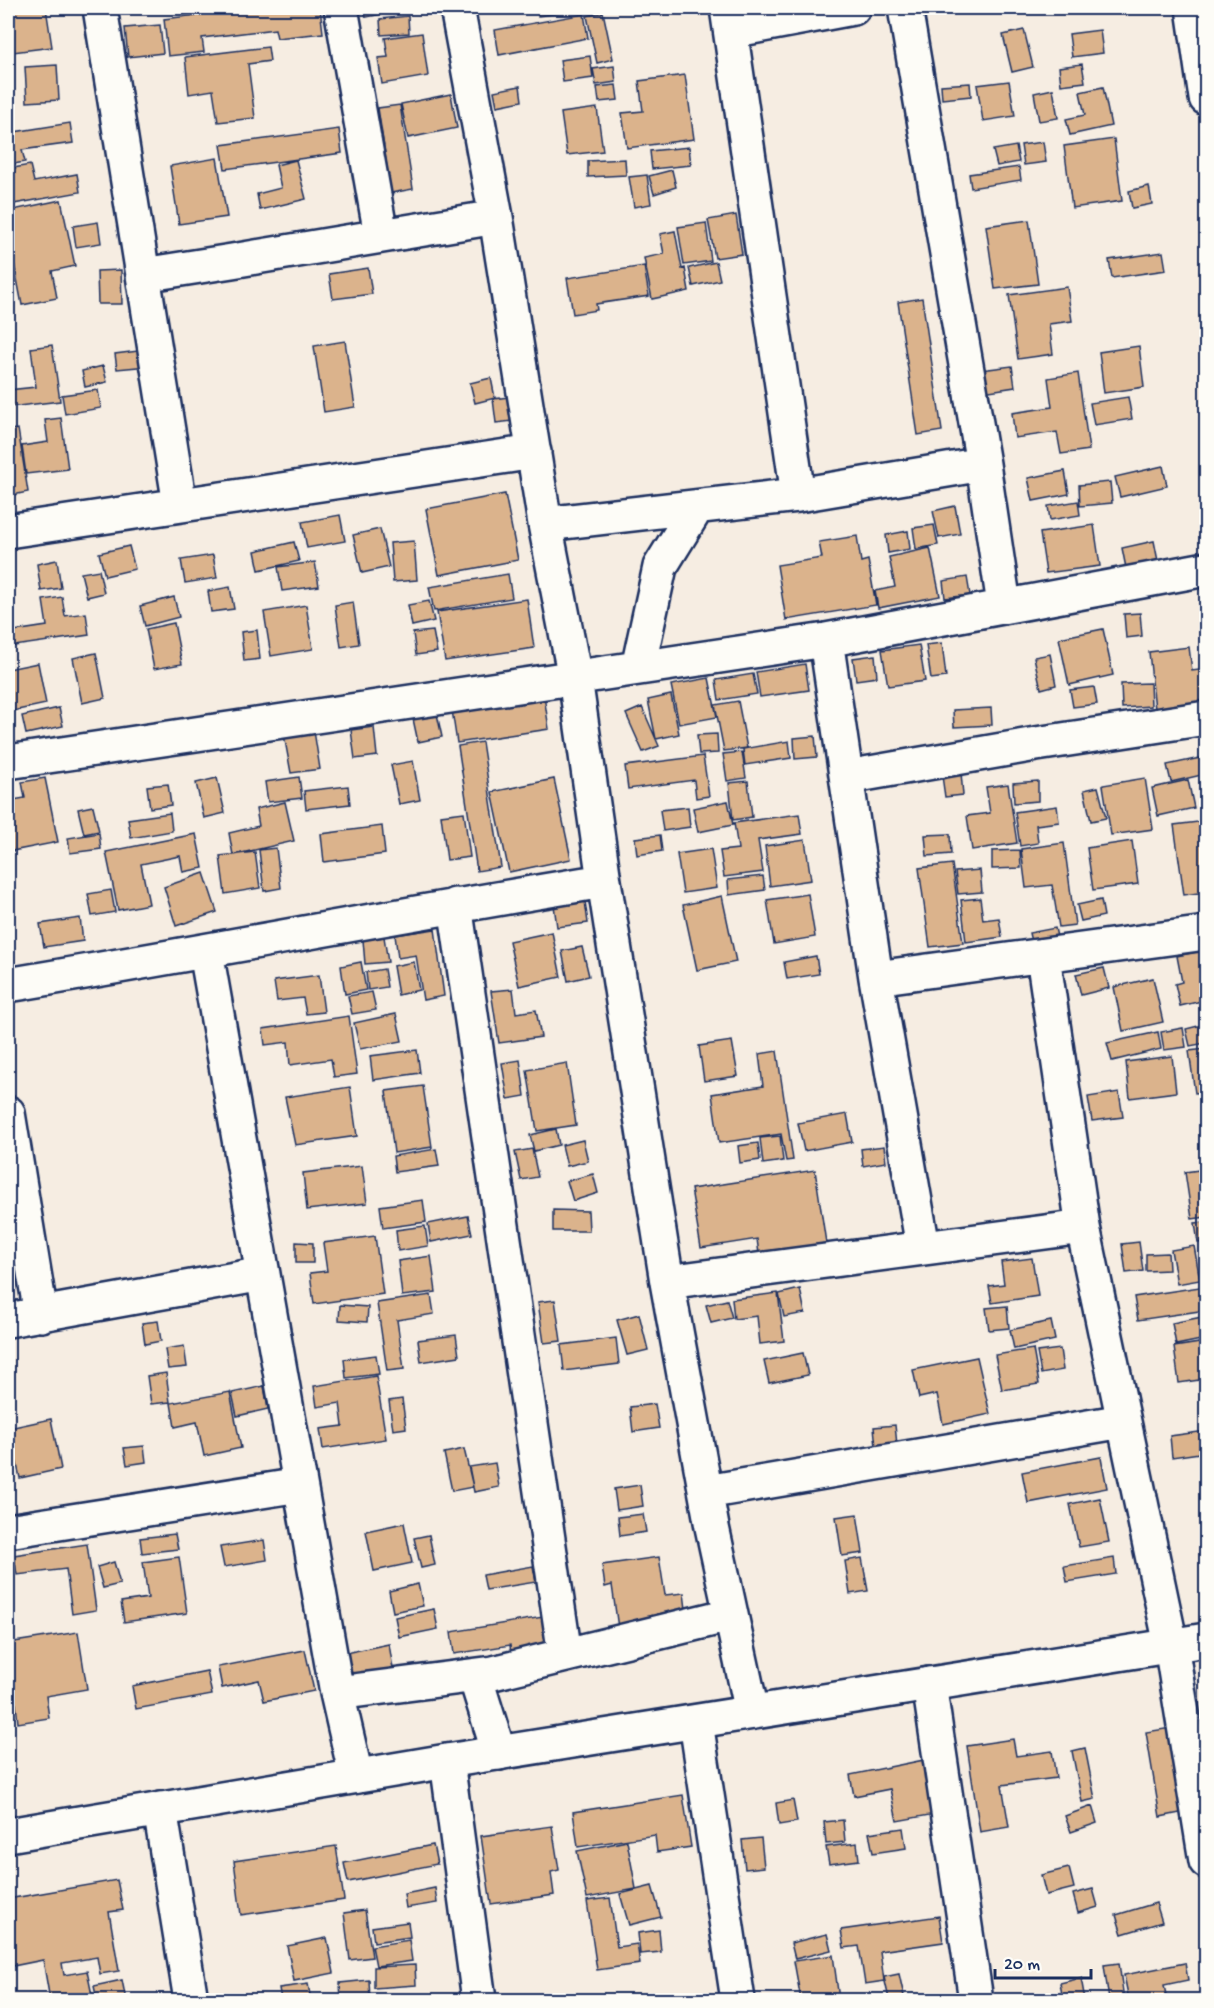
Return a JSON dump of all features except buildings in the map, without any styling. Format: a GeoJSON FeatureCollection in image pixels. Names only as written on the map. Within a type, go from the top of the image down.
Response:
{"type":"FeatureCollection","features":[{"type":"Feature","properties":{"kind":"main road"},"geometry":{"type":"LineString","coordinates":[[100,8],[180,505]]}},
{"type":"Feature","properties":{"kind":"main road"},"geometry":{"type":"LineString","coordinates":[[341,8],[381,235]]}},
{"type":"Feature","properties":{"kind":"main road"},"geometry":{"type":"LineString","coordinates":[[457,8],[496,217],[546,524],[575,678],[604,881],[667,1282],[730,1615],[752,1712]]}},
{"type":"Feature","properties":{"kind":"main road"},"geometry":{"type":"LineString","coordinates":[[798,495],[729,19],[853,8]]}},
{"type":"Feature","properties":{"kind":"main road"},"geometry":{"type":"LineString","coordinates":[[905,8],[983,464],[1004,605]]}},
{"type":"Feature","properties":{"kind":"main road"},"geometry":{"type":"LineString","coordinates":[[1199,23],[1206,98]]}},
{"type":"Feature","properties":{"kind":"main road"},"geometry":{"type":"LineString","coordinates":[[143,274],[496,217]]}},
{"type":"Feature","properties":{"kind":"main road"},"geometry":{"type":"LineString","coordinates":[[8,531],[534,452]]}},
{"type":"Feature","properties":{"kind":"main road"},"geometry":{"type":"LineString","coordinates":[[546,524],[798,495],[983,464]]}},
{"type":"Feature","properties":{"kind":"main road"},"geometry":{"type":"LineString","coordinates":[[638,668],[660,567],[697,507]]}},
{"type":"Feature","properties":{"kind":"main road"},"geometry":{"type":"LineString","coordinates":[[8,762],[826,640],[1206,569]]}},
{"type":"Feature","properties":{"kind":"main road"},"geometry":{"type":"LineString","coordinates":[[826,640],[876,978],[922,1247]]}},
{"type":"Feature","properties":{"kind":"main road"},"geometry":{"type":"LineString","coordinates":[[847,777],[1036,744],[1206,718]]}},
{"type":"Feature","properties":{"kind":"main road"},"geometry":{"type":"LineString","coordinates":[[8,985],[206,952],[455,905],[604,881]]}},
{"type":"Feature","properties":{"kind":"main road"},"geometry":{"type":"LineString","coordinates":[[455,905],[565,1655]]}},
{"type":"Feature","properties":{"kind":"main road"},"geometry":{"type":"LineString","coordinates":[[876,978],[1206,933]]}},
{"type":"Feature","properties":{"kind":"main road"},"geometry":{"type":"LineString","coordinates":[[206,952],[337,1693],[356,1776]]}},
{"type":"Feature","properties":{"kind":"main road"},"geometry":{"type":"LineString","coordinates":[[1043,956],[1083,1227],[1171,1646],[1206,1861]]}},
{"type":"Feature","properties":{"kind":"main road"},"geometry":{"type":"LineString","coordinates":[[8,1113],[41,1315]]}},
{"type":"Feature","properties":{"kind":"main road"},"geometry":{"type":"LineString","coordinates":[[667,1282],[1083,1227]]}},
{"type":"Feature","properties":{"kind":"main road"},"geometry":{"type":"LineString","coordinates":[[8,1320],[263,1274]]}},
{"type":"Feature","properties":{"kind":"main road"},"geometry":{"type":"LineString","coordinates":[[706,1492],[1123,1420]]}},
{"type":"Feature","properties":{"kind":"main road"},"geometry":{"type":"LineString","coordinates":[[8,1531],[300,1485]]}},
{"type":"Feature","properties":{"kind":"main road"},"geometry":{"type":"LineString","coordinates":[[337,1693],[475,1676],[730,1615]]}},
{"type":"Feature","properties":{"kind":"main road"},"geometry":{"type":"LineString","coordinates":[[8,1835],[447,1761],[1206,1640]]}},
{"type":"Feature","properties":{"kind":"main road"},"geometry":{"type":"LineString","coordinates":[[475,1676],[499,1753]]}},
{"type":"Feature","properties":{"kind":"main road"},"geometry":{"type":"LineString","coordinates":[[929,1683],[976,2001]]}},
{"type":"Feature","properties":{"kind":"main road"},"geometry":{"type":"LineString","coordinates":[[696,1722],[738,2001]]}},
{"type":"Feature","properties":{"kind":"main road"},"geometry":{"type":"LineString","coordinates":[[447,1761],[479,2001]]}},
{"type":"Feature","properties":{"kind":"main road"},"geometry":{"type":"LineString","coordinates":[[160,1809],[191,2001]]}}]}
